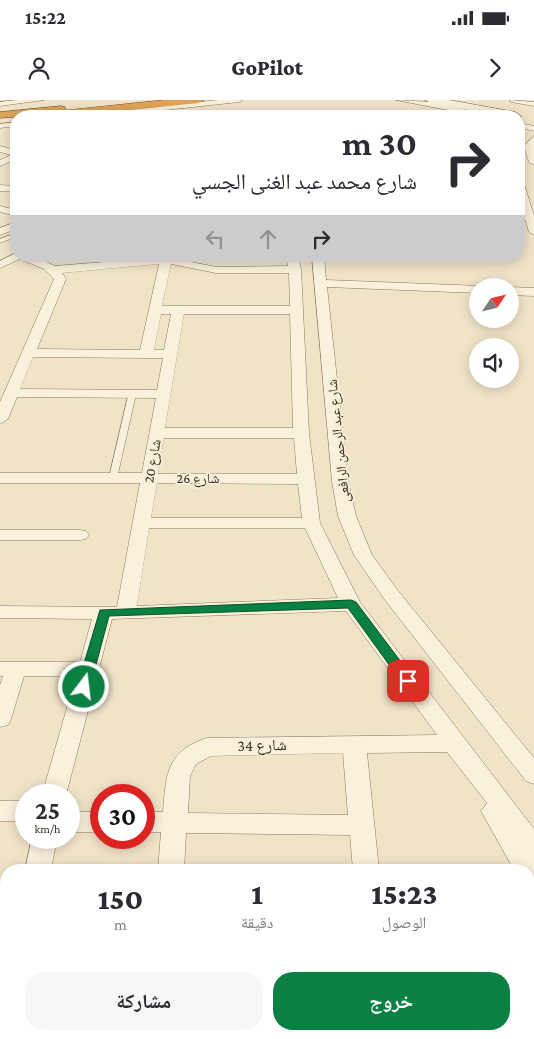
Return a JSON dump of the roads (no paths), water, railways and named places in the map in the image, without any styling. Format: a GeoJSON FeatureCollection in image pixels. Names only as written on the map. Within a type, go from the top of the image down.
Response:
{"type":"FeatureCollection","features":[{"type":"Feature","properties":{"kind":"highway"},"geometry":{"type":"LineString","coordinates":[[102,110],[198,100]]}},
{"type":"Feature","properties":{"kind":"highway"},"geometry":{"type":"LineString","coordinates":[[76,110],[151,105]]}},
{"type":"Feature","properties":{"kind":"street"},"geometry":{"type":"LineString","coordinates":[[0,104],[40,100]]}},
{"type":"Feature","properties":{"kind":"street"},"geometry":{"type":"LineString","coordinates":[[123,110],[151,105],[239,100]]}},
{"type":"Feature","properties":{"kind":"street"},"geometry":{"type":"LineString","coordinates":[[400,100],[458,110]]}},
{"type":"Feature","properties":{"kind":"street"},"geometry":{"type":"LineString","coordinates":[[431,100],[484,110]]}},
{"type":"Feature","properties":{"kind":"street"},"geometry":{"type":"LineString","coordinates":[[466,100],[523,110]]}},
{"type":"Feature","properties":{"kind":"street"},"geometry":{"type":"LineString","coordinates":[[514,100],[534,104]]}},
{"type":"Feature","properties":{"kind":"street"},"geometry":{"type":"LineString","coordinates":[[534,139],[528,146],[534,162]]}},
{"type":"Feature","properties":{"kind":"street"},"geometry":{"type":"LineString","coordinates":[[529,201],[534,232]]}},
{"type":"Feature","properties":{"kind":"street"},"geometry":{"type":"LineString","coordinates":[[37,262],[55,270],[141,262]]}},
{"type":"Feature","properties":{"kind":"street"},"geometry":{"type":"LineString","coordinates":[[104,265],[109,262]]}},
{"type":"Feature","properties":{"kind":"street"},"geometry":{"type":"LineString","coordinates":[[146,354],[166,262]]}},
{"type":"Feature","properties":{"kind":"street"},"geometry":{"type":"LineString","coordinates":[[203,262],[216,270],[294,263],[301,432],[312,523],[351,604],[534,848]]}},
{"type":"Feature","properties":{"kind":"street","name":"شارع عبد الرحمن الرافعى"},"geometry":{"type":"LineString","coordinates":[[319,262],[338,466],[347,516],[364,555],[392,596],[534,776]]}},
{"type":"Feature","properties":{"kind":"street"},"geometry":{"type":"LineString","coordinates":[[0,419],[57,289],[60,279],[55,270]]}},
{"type":"Feature","properties":{"kind":"street"},"geometry":{"type":"LineString","coordinates":[[322,282],[469,289]]}},
{"type":"Feature","properties":{"kind":"street"},"geometry":{"type":"LineString","coordinates":[[519,291],[534,292]]}},
{"type":"Feature","properties":{"kind":"street"},"geometry":{"type":"LineString","coordinates":[[155,310],[296,310]]}},
{"type":"Feature","properties":{"kind":"street","name":"شارع 20"},"geometry":{"type":"LineString","coordinates":[[126,613],[178,310]]}},
{"type":"Feature","properties":{"kind":"street"},"geometry":{"type":"LineString","coordinates":[[29,353],[171,354]]}},
{"type":"Feature","properties":{"kind":"street"},"geometry":{"type":"LineString","coordinates":[[12,393],[164,394]]}},
{"type":"Feature","properties":{"kind":"street"},"geometry":{"type":"LineString","coordinates":[[157,433],[301,432]]}},
{"type":"Feature","properties":{"kind":"street","name":"شارع 26"},"geometry":{"type":"LineString","coordinates":[[0,478],[149,478],[306,473],[338,466]]}},
{"type":"Feature","properties":{"kind":"street"},"geometry":{"type":"LineString","coordinates":[[142,523],[312,523]]}},
{"type":"Feature","properties":{"kind":"street"},"geometry":{"type":"LineString","coordinates":[[0,535],[80,535]]}},
{"type":"Feature","properties":{"kind":"street"},"geometry":{"type":"LineString","coordinates":[[0,612],[126,613],[351,604]]}},
{"type":"Feature","properties":{"kind":"street"},"geometry":{"type":"LineString","coordinates":[[57,784],[104,612]]}},
{"type":"Feature","properties":{"kind":"street"},"geometry":{"type":"LineString","coordinates":[[0,719],[8,669],[89,669]]}},
{"type":"Feature","properties":{"kind":"street"},"geometry":{"type":"LineString","coordinates":[[354,743],[365,864]]}},
{"type":"Feature","properties":{"kind":"street","name":"شارع 34"},"geometry":{"type":"LineString","coordinates":[[172,864],[178,776],[187,758],[207,747],[354,743],[454,743]]}},
{"type":"Feature","properties":{"kind":"street"},"geometry":{"type":"LineString","coordinates":[[454,743],[524,864]]}},
{"type":"Feature","properties":{"kind":"street"},"geometry":{"type":"LineString","coordinates":[[0,811],[15,811]]}},
{"type":"Feature","properties":{"kind":"street"},"geometry":{"type":"LineString","coordinates":[[155,822],[362,825]]}},
{"type":"Feature","properties":{"kind":"street"},"geometry":{"type":"LineString","coordinates":[[39,864],[42,849]]}},
{"type":"Feature","properties":{"kind":"lane"},"geometry":{"type":"LineString","coordinates":[[113,478],[132,394]]}}]}
